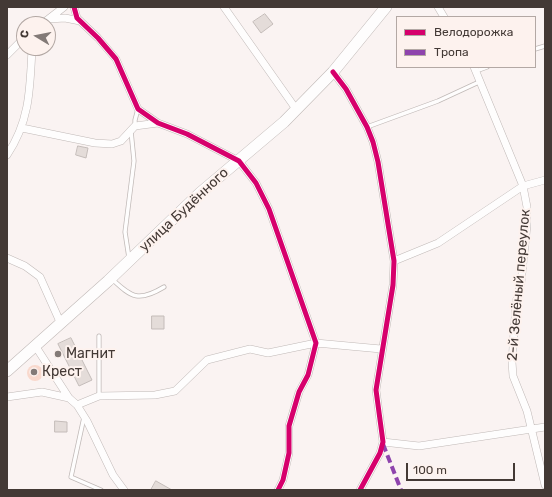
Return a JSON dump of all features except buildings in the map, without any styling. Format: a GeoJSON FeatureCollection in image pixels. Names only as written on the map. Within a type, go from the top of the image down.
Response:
{"type":"FeatureCollection","features":[{"type":"Feature","properties":{"kind":"main road","name":"улица Будённого"},"geometry":{"type":"LineString","coordinates":[[7,371],[36,347],[112,278],[200,194],[284,122],[333,72],[386,7]]}},
{"type":"Feature","properties":{"kind":"street"},"geometry":{"type":"LineString","coordinates":[[53,16],[64,7]]}},
{"type":"Feature","properties":{"kind":"street"},"geometry":{"type":"LineString","coordinates":[[74,7],[75,13],[80,21],[98,38],[116,59],[138,109],[158,123],[187,134],[238,160],[256,183],[269,209],[316,343],[308,375],[299,392],[289,426],[289,453],[283,480],[278,490]]}},
{"type":"Feature","properties":{"kind":"street"},"geometry":{"type":"LineString","coordinates":[[224,7],[296,109]]}},
{"type":"Feature","properties":{"kind":"street"},"geometry":{"type":"LineString","coordinates":[[438,7],[443,16]]}},
{"type":"Feature","properties":{"kind":"street"},"geometry":{"type":"LineString","coordinates":[[56,19],[65,18],[80,21]]}},
{"type":"Feature","properties":{"kind":"street"},"geometry":{"type":"LineString","coordinates":[[7,55],[16,46]]}},
{"type":"Feature","properties":{"kind":"street"},"geometry":{"type":"LineString","coordinates":[[7,155],[22,128],[29,97],[32,56]]}},
{"type":"Feature","properties":{"kind":"street","name":"2-й Зелёный переулок"},"geometry":{"type":"LineString","coordinates":[[475,69],[523,186],[527,208],[527,225],[521,283],[516,302],[512,362],[513,376],[527,411],[545,485]]}},
{"type":"Feature","properties":{"kind":"street"},"geometry":{"type":"LineString","coordinates":[[333,72],[346,89],[367,127],[378,162],[394,261],[393,285],[376,390],[383,442],[380,453],[360,490]]}},
{"type":"Feature","properties":{"kind":"street"},"geometry":{"type":"LineString","coordinates":[[22,128],[95,144],[106,144],[121,141],[133,128],[158,123]]}},
{"type":"Feature","properties":{"kind":"street"},"geometry":{"type":"LineString","coordinates":[[394,261],[438,243],[523,186],[545,180]]}},
{"type":"Feature","properties":{"kind":"street"},"geometry":{"type":"LineString","coordinates":[[7,258],[25,266],[40,277],[61,324]]}},
{"type":"Feature","properties":{"kind":"street"},"geometry":{"type":"LineString","coordinates":[[77,405],[99,396],[155,395],[175,391],[207,360],[250,349],[268,353],[316,343],[382,349]]}},
{"type":"Feature","properties":{"kind":"street"},"geometry":{"type":"LineString","coordinates":[[36,347],[69,398],[77,405],[84,416],[113,475],[124,490]]}},
{"type":"Feature","properties":{"kind":"street"},"geometry":{"type":"LineString","coordinates":[[7,397],[42,392],[69,398]]}},
{"type":"Feature","properties":{"kind":"street"},"geometry":{"type":"LineString","coordinates":[[383,442],[419,446],[545,427]]}},
{"type":"Feature","properties":{"kind":"lane"},"geometry":{"type":"LineString","coordinates":[[367,127],[438,101],[480,81]]}},
{"type":"Feature","properties":{"kind":"lane"},"geometry":{"type":"LineString","coordinates":[[130,261],[125,232],[134,161],[133,128],[138,109]]}},
{"type":"Feature","properties":{"kind":"lane"},"geometry":{"type":"LineString","coordinates":[[112,278],[123,289],[136,296],[148,296],[164,287]]}},
{"type":"Feature","properties":{"kind":"lane"},"geometry":{"type":"LineString","coordinates":[[99,336],[99,396]]}},
{"type":"Feature","properties":{"kind":"lane"},"geometry":{"type":"LineString","coordinates":[[84,416],[71,477],[101,490]]}},
{"type":"Feature","properties":{"kind":"shaded area"},"geometry":{"type":"Polygon","coordinates":[[[32,365],[38,365],[43,370],[41,379],[38,381],[32,381],[27,376],[27,370],[32,365]]]}},
{"type":"Feature","properties":{"kind":"marked path"},"geometry":{"type":"LineString","coordinates":[[383,444],[401,490]]}},
{"type":"Feature","properties":{"kind":"cycle path"},"geometry":{"type":"LineString","coordinates":[[74,7],[77,18],[98,38],[116,59],[138,109],[158,123],[187,134],[239,161],[256,183],[269,209],[316,343],[308,375],[299,392],[289,426],[289,453],[283,480],[278,490]]}},
{"type":"Feature","properties":{"kind":"cycle path"},"geometry":{"type":"LineString","coordinates":[[333,72],[346,89],[367,127],[373,142],[378,162],[394,261],[393,285],[376,390],[383,442],[380,453],[360,490]]}},
{"type":"Feature","properties":{"kind":"place","name":"Магнит"},"geometry":{"type":"Point","coordinates":[58,354]}},
{"type":"Feature","properties":{"kind":"place","name":"Крест"},"geometry":{"type":"Point","coordinates":[34,372]}}]}
